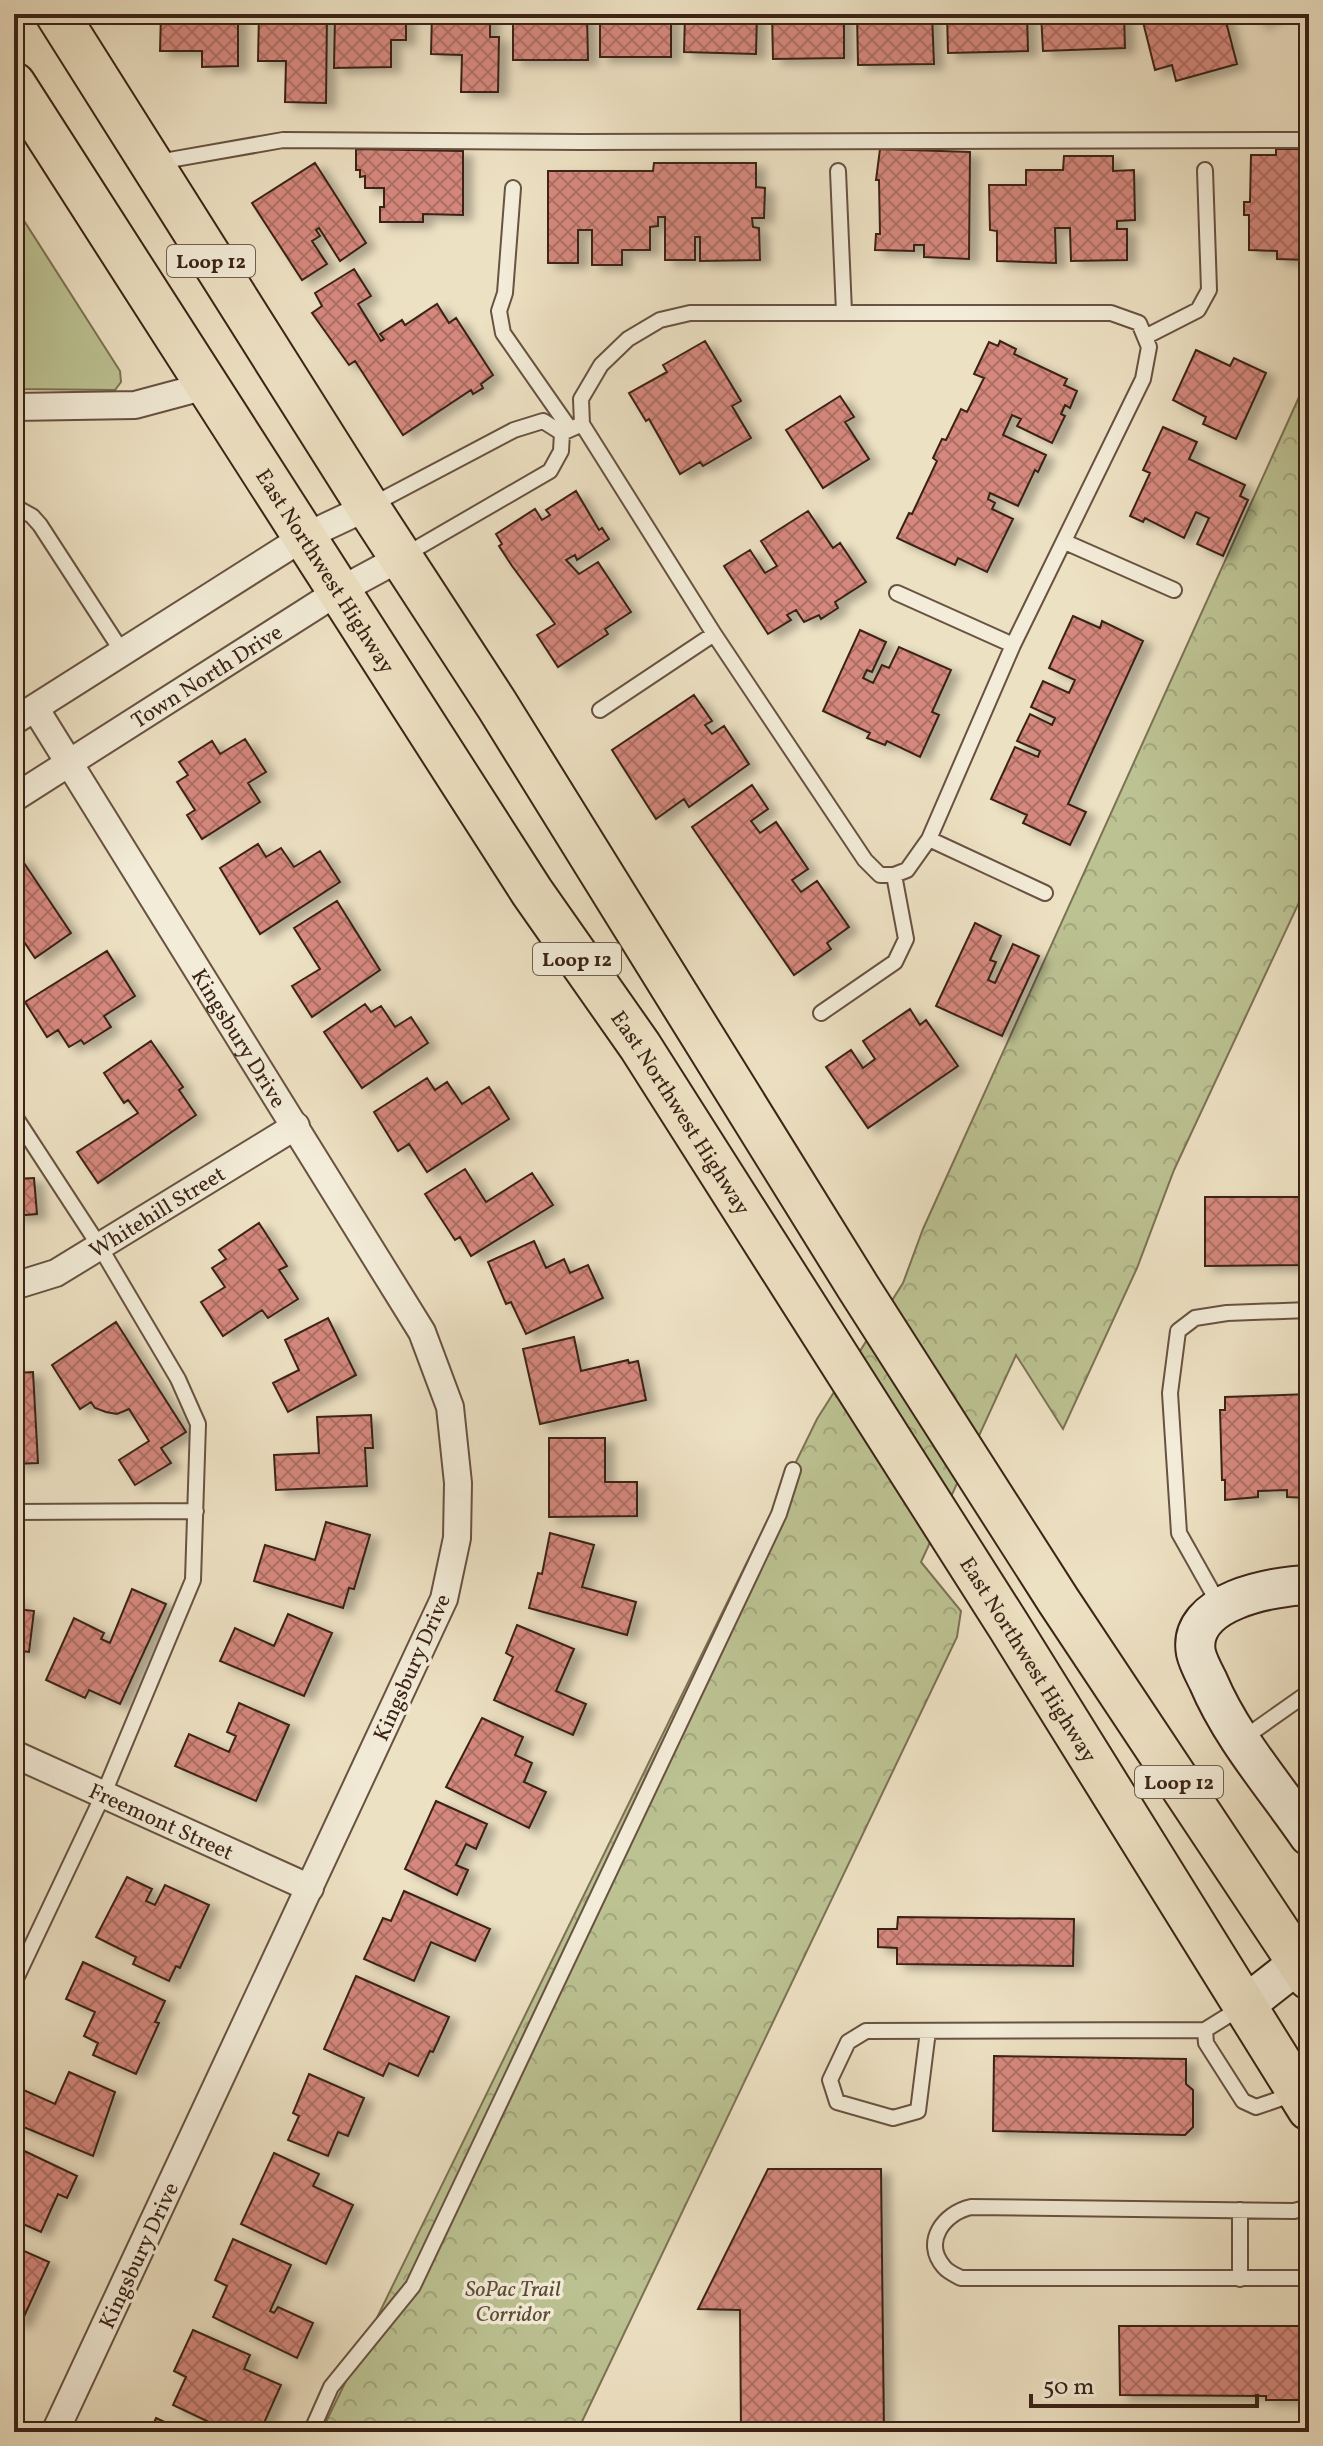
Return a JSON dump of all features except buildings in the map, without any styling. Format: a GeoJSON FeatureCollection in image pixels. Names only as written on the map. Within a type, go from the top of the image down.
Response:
{"type":"FeatureCollection","features":[{"type":"Feature","properties":{"kind":"main road","name":"Loop 12"},"geometry":{"type":"LineString","coordinates":[[57,14],[368,507],[497,705],[858,1287],[1058,1600],[1306,1965]]}},
{"type":"Feature","properties":{"kind":"main road","name":"East Northwest Highway"},"geometry":{"type":"LineString","coordinates":[[19,102],[532,892],[640,1046],[1010,1628],[1304,2101]]}},
{"type":"Feature","properties":{"kind":"street"},"geometry":{"type":"LineString","coordinates":[[14,407],[135,405],[206,386]]}},
{"type":"Feature","properties":{"kind":"street"},"geometry":{"type":"LineString","coordinates":[[24,715],[304,537],[368,507]]}},
{"type":"Feature","properties":{"kind":"street","name":"Town North Drive"},"geometry":{"type":"LineString","coordinates":[[14,798],[339,591],[402,557]]}},
{"type":"Feature","properties":{"kind":"street","name":"Kingsbury Drive"},"geometry":{"type":"LineString","coordinates":[[24,715],[68,765],[422,1332],[450,1407],[458,1483],[457,1538],[444,1599],[55,2432]]}},
{"type":"Feature","properties":{"kind":"street","name":"Whitehill Street"},"geometry":{"type":"LineString","coordinates":[[14,1286],[56,1273],[296,1126]]}},
{"type":"Feature","properties":{"kind":"street"},"geometry":{"type":"LineString","coordinates":[[1307,1828],[1240,1740],[1218,1704],[1195,1652],[1199,1627],[1220,1606],[1286,1586],[1309,1585]]}},
{"type":"Feature","properties":{"kind":"street","name":"Freemont Street"},"geometry":{"type":"LineString","coordinates":[[14,1754],[310,1888]]}},
{"type":"Feature","properties":{"kind":"street"},"geometry":{"type":"LineString","coordinates":[[1244,2006],[1306,1965]]}},
{"type":"Feature","properties":{"kind":"lane"},"geometry":{"type":"LineString","coordinates":[[150,164],[283,140],[1309,140]]}},
{"type":"Feature","properties":{"kind":"lane"},"geometry":{"type":"LineString","coordinates":[[1145,337],[1198,310],[1209,290],[1205,170]]}},
{"type":"Feature","properties":{"kind":"lane"},"geometry":{"type":"LineString","coordinates":[[838,171],[844,312]]}},
{"type":"Feature","properties":{"kind":"lane"},"geometry":{"type":"LineString","coordinates":[[402,557],[550,471],[571,429],[581,399],[601,365],[628,339],[660,320],[690,313],[1111,313],[1139,323],[1149,347],[1143,379],[1013,645],[929,839],[907,870],[894,875],[880,875],[865,860],[714,634],[571,429],[503,333],[499,311],[505,293],[513,188]]}},
{"type":"Feature","properties":{"kind":"lane"},"geometry":{"type":"LineString","coordinates":[[368,507],[514,430],[543,421],[571,429]]}},
{"type":"Feature","properties":{"kind":"lane"},"geometry":{"type":"LineString","coordinates":[[14,506],[32,516],[40,525],[123,653]]}},
{"type":"Feature","properties":{"kind":"lane"},"geometry":{"type":"LineString","coordinates":[[1065,542],[1174,590]]}},
{"type":"Feature","properties":{"kind":"lane"},"geometry":{"type":"LineString","coordinates":[[897,593],[1013,645]]}},
{"type":"Feature","properties":{"kind":"lane"},"geometry":{"type":"LineString","coordinates":[[600,710],[714,634]]}},
{"type":"Feature","properties":{"kind":"lane"},"geometry":{"type":"LineString","coordinates":[[929,839],[1045,893]]}},
{"type":"Feature","properties":{"kind":"lane"},"geometry":{"type":"LineString","coordinates":[[821,1013],[895,962],[906,939],[894,875]]}},
{"type":"Feature","properties":{"kind":"lane"},"geometry":{"type":"LineString","coordinates":[[14,1115],[100,1247],[178,1379],[198,1424],[193,1580],[104,1793],[14,1983]]}},
{"type":"Feature","properties":{"kind":"lane"},"geometry":{"type":"LineString","coordinates":[[1220,1606],[1179,1533],[1170,1393],[1178,1331],[1195,1318],[1227,1313],[1309,1310]]}},
{"type":"Feature","properties":{"kind":"lane"},"geometry":{"type":"LineString","coordinates":[[311,2432],[331,2387],[413,2286],[779,1514],[793,1470]]}},
{"type":"Feature","properties":{"kind":"lane"},"geometry":{"type":"LineString","coordinates":[[14,1512],[196,1511]]}},
{"type":"Feature","properties":{"kind":"lane"},"geometry":{"type":"LineString","coordinates":[[1240,1740],[1302,1697],[1309,1696]]}},
{"type":"Feature","properties":{"kind":"lane"},"geometry":{"type":"LineString","coordinates":[[928,2031],[918,2111],[893,2118],[837,2102],[830,2080],[848,2042],[866,2031],[1205,2030],[1244,2006]]}},
{"type":"Feature","properties":{"kind":"lane"},"geometry":{"type":"LineString","coordinates":[[1205,2030],[1206,2043],[1243,2101],[1256,2107],[1304,2101]]}},
{"type":"Feature","properties":{"kind":"lane"},"geometry":{"type":"LineString","coordinates":[[1309,2207],[1294,2211],[971,2207],[955,2211],[943,2222],[936,2239],[937,2255],[945,2269],[961,2278],[1309,2278]]}},
{"type":"Feature","properties":{"kind":"lane"},"geometry":{"type":"LineString","coordinates":[[1240,2210],[1240,2279]]}},
{"type":"Feature","properties":{"kind":"green space"},"geometry":{"type":"Polygon","coordinates":[[[14,205],[120,371],[121,382],[115,390],[14,389],[14,205]]]}},
{"type":"Feature","properties":{"kind":"green space","name":"SoPac Trail Corridor"},"geometry":{"type":"Polygon","coordinates":[[[1309,375],[1309,881],[1174,1170],[1137,1268],[1063,1429],[1016,1355],[921,1562],[961,1611],[957,1637],[577,2432],[321,2432],[817,1419],[903,1283],[923,1229],[1309,375]]]}}]}
